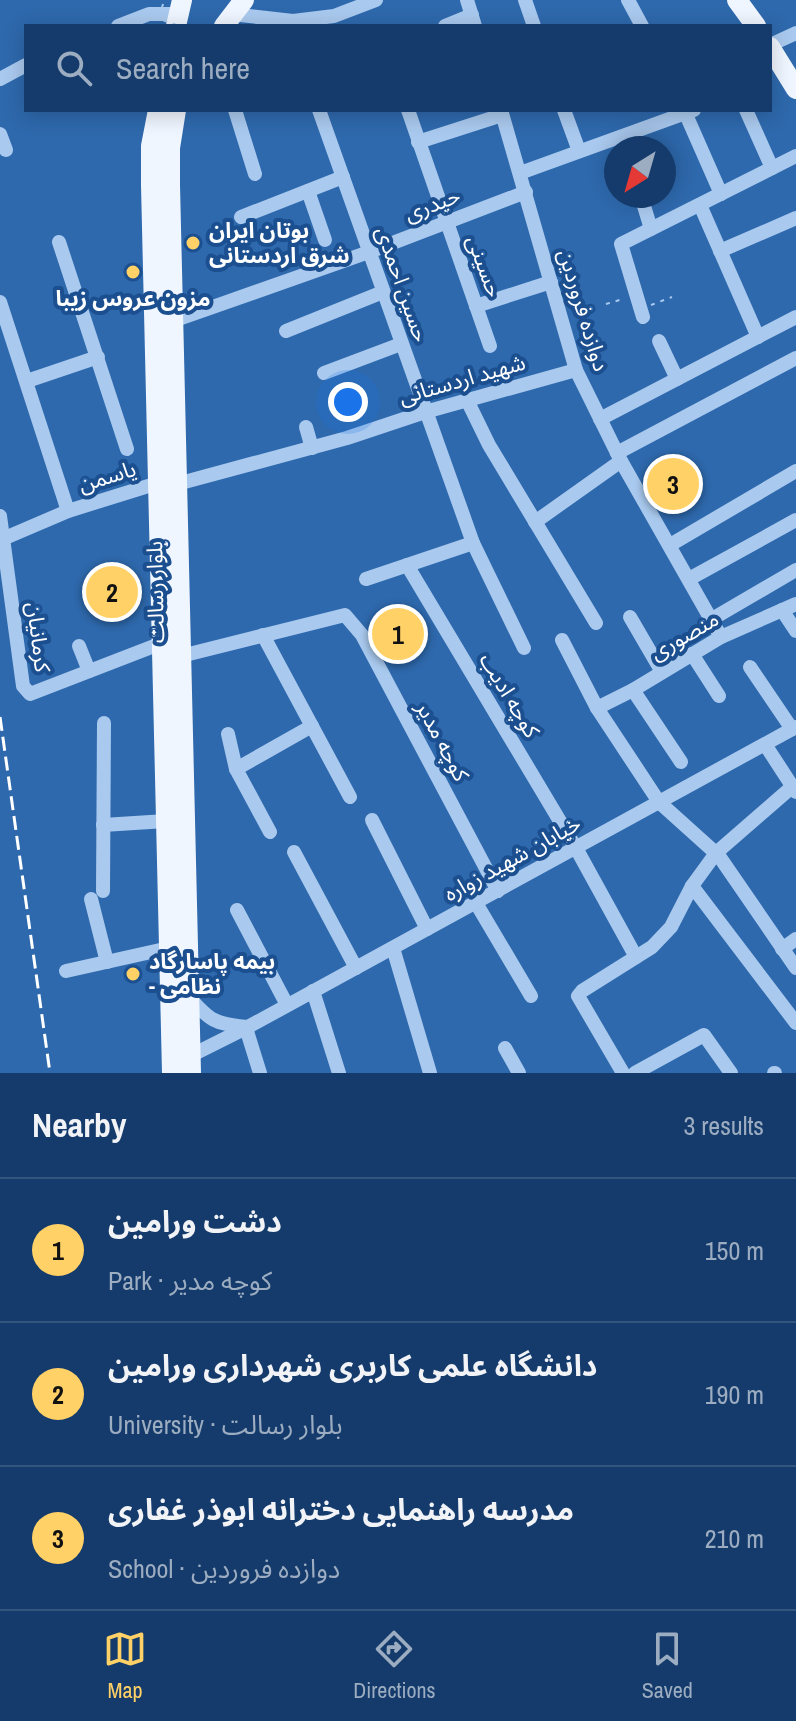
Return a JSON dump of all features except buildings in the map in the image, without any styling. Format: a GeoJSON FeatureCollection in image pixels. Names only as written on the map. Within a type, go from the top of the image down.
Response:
{"type":"FeatureCollection","features":[{"type":"Feature","properties":{"kind":"main road"},"geometry":{"type":"LineString","coordinates":[[737,0],[755,24]]}},
{"type":"Feature","properties":{"kind":"main road"},"geometry":{"type":"LineString","coordinates":[[777,71],[796,89]]}},
{"type":"Feature","properties":{"kind":"main road","name":"بلوار رسالت"},"geometry":{"type":"LineString","coordinates":[[158,112],[151,146],[151,185],[181,656],[177,904],[169,948],[172,1073]]}},
{"type":"Feature","properties":{"kind":"main road","name":"بلوار رسالت"},"geometry":{"type":"LineString","coordinates":[[176,112],[170,148],[173,321],[162,643],[166,821],[188,996],[190,1064]]}},
{"type":"Feature","properties":{"kind":"street"},"geometry":{"type":"LineString","coordinates":[[233,13],[293,21],[334,16],[376,0]]}},
{"type":"Feature","properties":{"kind":"street"},"geometry":{"type":"LineString","coordinates":[[467,0],[474,21]]}},
{"type":"Feature","properties":{"kind":"street"},"geometry":{"type":"LineString","coordinates":[[525,0],[533,24]]}},
{"type":"Feature","properties":{"kind":"street"},"geometry":{"type":"LineString","coordinates":[[635,2],[641,24]]}},
{"type":"Feature","properties":{"kind":"street"},"geometry":{"type":"LineString","coordinates":[[123,24],[149,14],[177,11]]}},
{"type":"Feature","properties":{"kind":"street"},"geometry":{"type":"LineString","coordinates":[[772,45],[796,33]]}},
{"type":"Feature","properties":{"kind":"street"},"geometry":{"type":"LineString","coordinates":[[0,79],[24,66]]}},
{"type":"Feature","properties":{"kind":"street"},"geometry":{"type":"LineString","coordinates":[[236,112],[255,174]]}},
{"type":"Feature","properties":{"kind":"street","name":"حسین احمدی"},"geometry":{"type":"LineString","coordinates":[[320,112],[473,543],[524,648]]}},
{"type":"Feature","properties":{"kind":"street","name":"حسینی"},"geometry":{"type":"LineString","coordinates":[[409,112],[490,346]]}},
{"type":"Feature","properties":{"kind":"street"},"geometry":{"type":"LineString","coordinates":[[418,142],[502,112]]}},
{"type":"Feature","properties":{"kind":"street","name":"دوازده فروردین"},"geometry":{"type":"LineString","coordinates":[[502,112],[576,370],[619,457],[721,637]]}},
{"type":"Feature","properties":{"kind":"street"},"geometry":{"type":"LineString","coordinates":[[565,112],[579,151]]}},
{"type":"Feature","properties":{"kind":"street"},"geometry":{"type":"LineString","coordinates":[[635,136],[685,112]]}},
{"type":"Feature","properties":{"kind":"street"},"geometry":{"type":"LineString","coordinates":[[687,112],[721,194]]}},
{"type":"Feature","properties":{"kind":"street"},"geometry":{"type":"LineString","coordinates":[[747,112],[772,168]]}},
{"type":"Feature","properties":{"kind":"street"},"geometry":{"type":"LineString","coordinates":[[0,134],[6,150]]}},
{"type":"Feature","properties":{"kind":"street"},"geometry":{"type":"LineString","coordinates":[[520,173],[579,151],[604,146]]}},
{"type":"Feature","properties":{"kind":"street"},"geometry":{"type":"LineString","coordinates":[[640,307],[621,244],[796,156]]}},
{"type":"Feature","properties":{"kind":"street"},"geometry":{"type":"LineString","coordinates":[[241,217],[343,177]]}},
{"type":"Feature","properties":{"kind":"street"},"geometry":{"type":"LineString","coordinates":[[308,191],[325,240]]}},
{"type":"Feature","properties":{"kind":"street","name":"حیدری"},"geometry":{"type":"LineString","coordinates":[[173,321],[369,252],[526,192]]}},
{"type":"Feature","properties":{"kind":"street"},"geometry":{"type":"LineString","coordinates":[[700,205],[758,337]]}},
{"type":"Feature","properties":{"kind":"street"},"geometry":{"type":"LineString","coordinates":[[645,208],[651,229]]}},
{"type":"Feature","properties":{"kind":"street"},"geometry":{"type":"LineString","coordinates":[[720,251],[796,218]]}},
{"type":"Feature","properties":{"kind":"street"},"geometry":{"type":"LineString","coordinates":[[59,242],[127,449]]}},
{"type":"Feature","properties":{"kind":"street"},"geometry":{"type":"LineString","coordinates":[[476,306],[551,282]]}},
{"type":"Feature","properties":{"kind":"street"},"geometry":{"type":"LineString","coordinates":[[286,331],[383,292]]}},
{"type":"Feature","properties":{"kind":"street"},"geometry":{"type":"LineString","coordinates":[[0,302],[68,511]]}},
{"type":"Feature","properties":{"kind":"street"},"geometry":{"type":"LineString","coordinates":[[600,419],[796,317]]}},
{"type":"Feature","properties":{"kind":"street"},"geometry":{"type":"LineString","coordinates":[[659,341],[677,379]]}},
{"type":"Feature","properties":{"kind":"street"},"geometry":{"type":"LineString","coordinates":[[324,373],[401,344]]}},
{"type":"Feature","properties":{"kind":"street"},"geometry":{"type":"LineString","coordinates":[[27,381],[98,357]]}},
{"type":"Feature","properties":{"kind":"street"},"geometry":{"type":"LineString","coordinates":[[535,522],[619,457],[796,358]]}},
{"type":"Feature","properties":{"kind":"street","name":"شهید اردستانی"},"geometry":{"type":"LineString","coordinates":[[168,484],[312,448],[425,412],[576,370]]}},
{"type":"Feature","properties":{"kind":"street"},"geometry":{"type":"LineString","coordinates":[[467,400],[489,445],[596,623]]}},
{"type":"Feature","properties":{"kind":"street"},"geometry":{"type":"LineString","coordinates":[[306,427],[312,448]]}},
{"type":"Feature","properties":{"kind":"street"},"geometry":{"type":"LineString","coordinates":[[670,545],[796,471]]}},
{"type":"Feature","properties":{"kind":"street","name":"یاسمن"},"geometry":{"type":"LineString","coordinates":[[2,539],[68,511],[168,484]]}},
{"type":"Feature","properties":{"kind":"street"},"geometry":{"type":"LineString","coordinates":[[0,516],[2,539]]}},
{"type":"Feature","properties":{"kind":"street"},"geometry":{"type":"LineString","coordinates":[[689,579],[796,520]]}},
{"type":"Feature","properties":{"kind":"street","name":"کرمانیان"},"geometry":{"type":"LineString","coordinates":[[2,539],[23,686],[30,694],[162,643]]}},
{"type":"Feature","properties":{"kind":"street"},"geometry":{"type":"LineString","coordinates":[[366,579],[473,543]]}},
{"type":"Feature","properties":{"kind":"street","name":"کوچه ادیب"},"geometry":{"type":"LineString","coordinates":[[407,565],[576,848],[636,957]]}},
{"type":"Feature","properties":{"kind":"street"},"geometry":{"type":"LineString","coordinates":[[712,619],[796,570]]}},
{"type":"Feature","properties":{"kind":"street"},"geometry":{"type":"LineString","coordinates":[[789,607],[796,631]]}},
{"type":"Feature","properties":{"kind":"street","name":"منصوری"},"geometry":{"type":"LineString","coordinates":[[597,708],[721,637],[789,607]]}},
{"type":"Feature","properties":{"kind":"street","name":"کوچه مدیر"},"geometry":{"type":"LineString","coordinates":[[263,635],[345,615],[362,635],[498,891]]}},
{"type":"Feature","properties":{"kind":"street"},"geometry":{"type":"LineString","coordinates":[[630,617],[662,672]]}},
{"type":"Feature","properties":{"kind":"street"},"geometry":{"type":"LineString","coordinates":[[181,656],[263,635],[350,797]]}},
{"type":"Feature","properties":{"kind":"street"},"geometry":{"type":"LineString","coordinates":[[562,640],[597,708],[659,802],[716,853],[796,968]]}},
{"type":"Feature","properties":{"kind":"street"},"geometry":{"type":"LineString","coordinates":[[79,646],[89,671]]}},
{"type":"Feature","properties":{"kind":"street"},"geometry":{"type":"LineString","coordinates":[[692,654],[719,696]]}},
{"type":"Feature","properties":{"kind":"street"},"geometry":{"type":"LineString","coordinates":[[750,667],[794,728]]}},
{"type":"Feature","properties":{"kind":"street"},"geometry":{"type":"LineString","coordinates":[[633,690],[681,762]]}},
{"type":"Feature","properties":{"kind":"street"},"geometry":{"type":"LineString","coordinates":[[104,723],[103,825],[97,895],[107,962]]}},
{"type":"Feature","properties":{"kind":"street"},"geometry":{"type":"LineString","coordinates":[[236,769],[312,726]]}},
{"type":"Feature","properties":{"kind":"street","name":"خیابان شهید زواره"},"geometry":{"type":"LineString","coordinates":[[190,1064],[247,1027],[794,728]]}},
{"type":"Feature","properties":{"kind":"street"},"geometry":{"type":"LineString","coordinates":[[228,734],[236,769],[270,832]]}},
{"type":"Feature","properties":{"kind":"street"},"geometry":{"type":"LineString","coordinates":[[623,1073],[578,996],[652,947],[671,927],[692,886],[716,853],[794,789],[768,749]]}},
{"type":"Feature","properties":{"kind":"street"},"geometry":{"type":"LineString","coordinates":[[372,820],[427,929]]}},
{"type":"Feature","properties":{"kind":"street"},"geometry":{"type":"LineString","coordinates":[[103,825],[166,821]]}},
{"type":"Feature","properties":{"kind":"street"},"geometry":{"type":"LineString","coordinates":[[294,852],[356,968]]}},
{"type":"Feature","properties":{"kind":"street"},"geometry":{"type":"LineString","coordinates":[[692,886],[796,1023]]}},
{"type":"Feature","properties":{"kind":"street"},"geometry":{"type":"LineString","coordinates":[[476,903],[531,996]]}},
{"type":"Feature","properties":{"kind":"street"},"geometry":{"type":"LineString","coordinates":[[237,910],[287,1005]]}},
{"type":"Feature","properties":{"kind":"street"},"geometry":{"type":"LineString","coordinates":[[782,949],[796,939]]}},
{"type":"Feature","properties":{"kind":"street"},"geometry":{"type":"LineString","coordinates":[[66,971],[169,948]]}},
{"type":"Feature","properties":{"kind":"street"},"geometry":{"type":"LineString","coordinates":[[393,948],[430,1073]]}},
{"type":"Feature","properties":{"kind":"street"},"geometry":{"type":"LineString","coordinates":[[313,991],[339,1073]]}},
{"type":"Feature","properties":{"kind":"street"},"geometry":{"type":"LineString","coordinates":[[188,996],[207,1017],[227,1025],[247,1027],[260,1073]]}},
{"type":"Feature","properties":{"kind":"street"},"geometry":{"type":"LineString","coordinates":[[635,1073],[704,1035],[731,1073]]}},
{"type":"Feature","properties":{"kind":"street"},"geometry":{"type":"LineString","coordinates":[[505,1048],[519,1073]]}},
{"type":"Feature","properties":{"kind":"path"},"geometry":{"type":"LineString","coordinates":[[606,304],[640,307],[672,297]]}},
{"type":"Feature","properties":{"kind":"shaded area"},"geometry":{"type":"Polygon","coordinates":[[[0,0],[796,0],[796,1073],[0,1073],[0,0]]]}},
{"type":"Feature","properties":{"kind":"railway"},"geometry":{"type":"LineString","coordinates":[[0,717],[50,1073]]}},
{"type":"Feature","properties":{"kind":"place","name":"بوتان ایران شرق اردستانی"},"geometry":{"type":"Point","coordinates":[193,243]}},
{"type":"Feature","properties":{"kind":"place","name":"مزون عروس زیبا"},"geometry":{"type":"Point","coordinates":[133,272]}},
{"type":"Feature","properties":{"kind":"place","name":"مدرسه راهنمایی دخترانه ابوذر غفاری"},"geometry":{"type":"Point","coordinates":[673,484]}},
{"type":"Feature","properties":{"kind":"place","name":"دانشگاه علمی کاربری شهرداری ورامین"},"geometry":{"type":"Point","coordinates":[112,592]}},
{"type":"Feature","properties":{"kind":"place","name":"دشت ورامین"},"geometry":{"type":"Point","coordinates":[398,634]}},
{"type":"Feature","properties":{"kind":"place","name":"بیمه پاسارگاد - نظامی"},"geometry":{"type":"Point","coordinates":[133,974]}}]}
